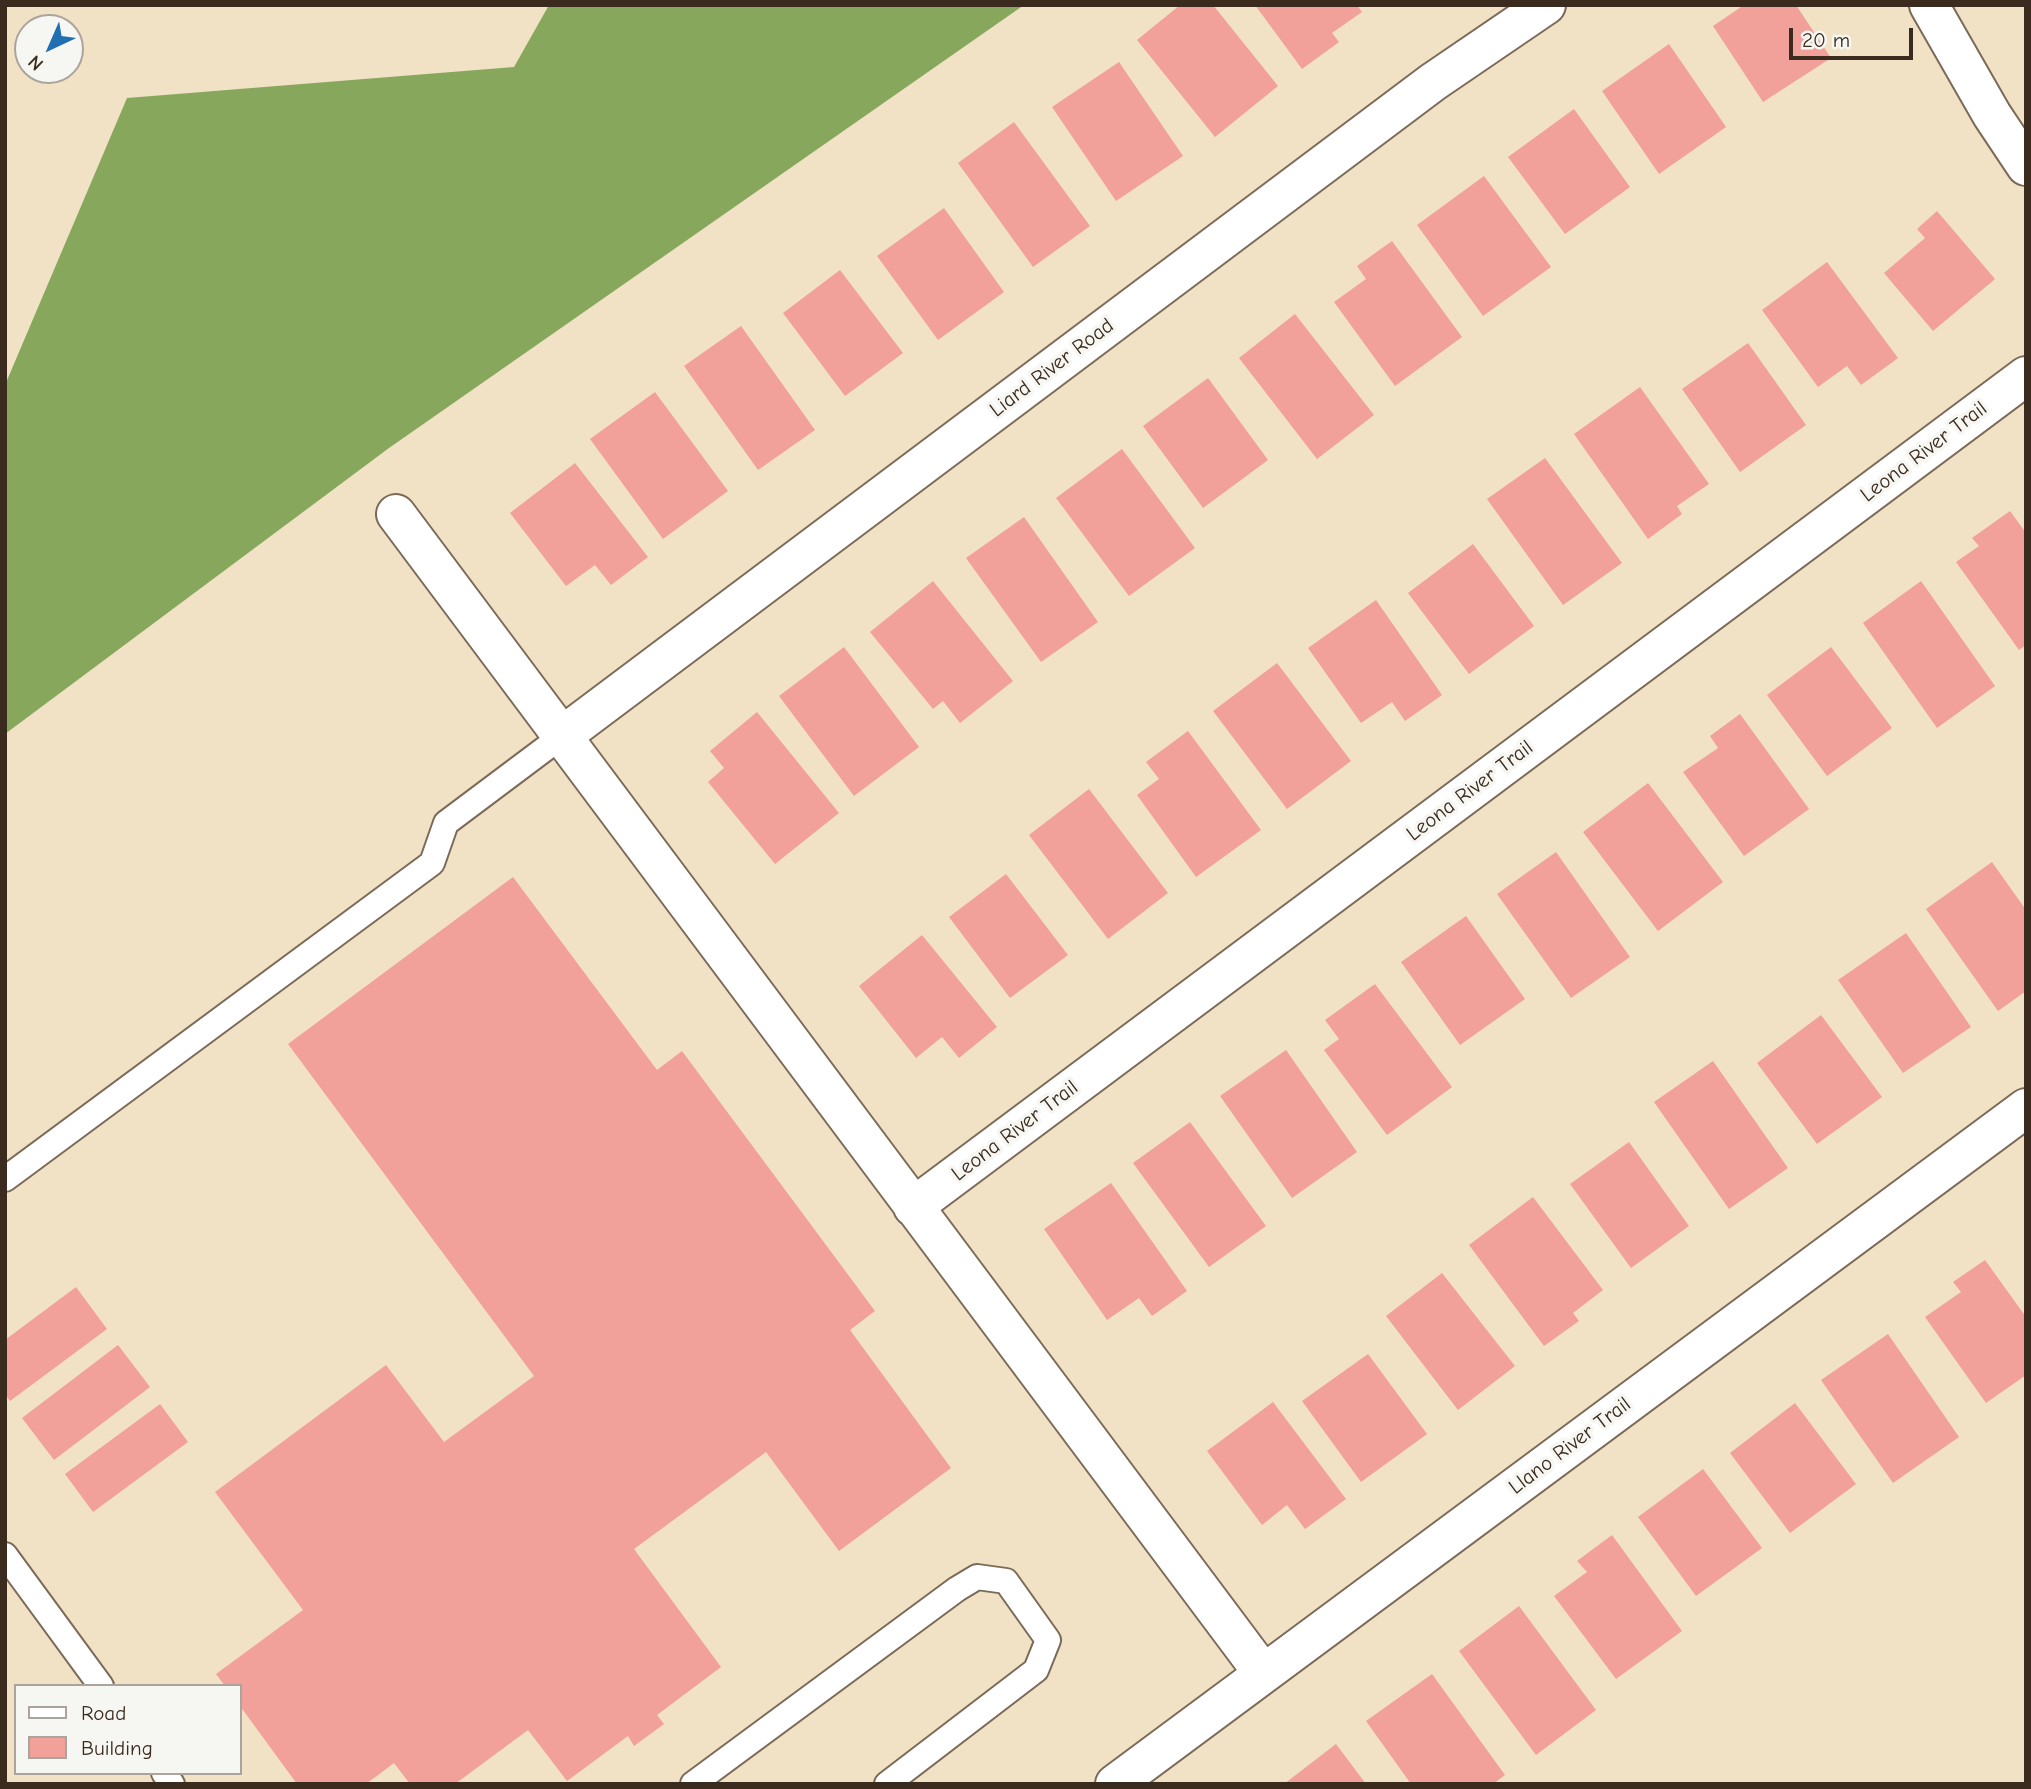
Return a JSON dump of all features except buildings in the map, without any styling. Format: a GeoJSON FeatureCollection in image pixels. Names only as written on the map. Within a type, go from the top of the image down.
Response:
{"type":"FeatureCollection","features":[{"type":"Feature","properties":{"kind":"street","name":"Liard River Road"},"geometry":{"type":"LineString","coordinates":[[562,736],[1433,82],[1546,5]]}},
{"type":"Feature","properties":{"kind":"street"},"geometry":{"type":"LineString","coordinates":[[1929,5],[1992,115],[2026,166]]}},
{"type":"Feature","properties":{"kind":"street","name":"Leona River Trail"},"geometry":{"type":"LineString","coordinates":[[914,1207],[2026,376]]}},
{"type":"Feature","properties":{"kind":"street"},"geometry":{"type":"LineString","coordinates":[[396,514],[1263,1673]]}},
{"type":"Feature","properties":{"kind":"street","name":"Llano River Trail"},"geometry":{"type":"LineString","coordinates":[[1115,1784],[2026,1108]]}},
{"type":"Feature","properties":{"kind":"lane"},"geometry":{"type":"LineString","coordinates":[[5,1179],[432,863],[446,822],[562,736]]}},
{"type":"Feature","properties":{"kind":"lane"},"geometry":{"type":"LineString","coordinates":[[5,1555],[99,1684]]}},
{"type":"Feature","properties":{"kind":"lane"},"geometry":{"type":"LineString","coordinates":[[693,1784],[957,1589],[977,1577],[1006,1581],[1048,1640],[1036,1670],[887,1784]]}},
{"type":"Feature","properties":{"kind":"green space"},"geometry":{"type":"Polygon","coordinates":[[[549,5],[1024,5],[389,448],[5,734],[5,385],[127,98],[514,67],[549,5]]]}}]}
